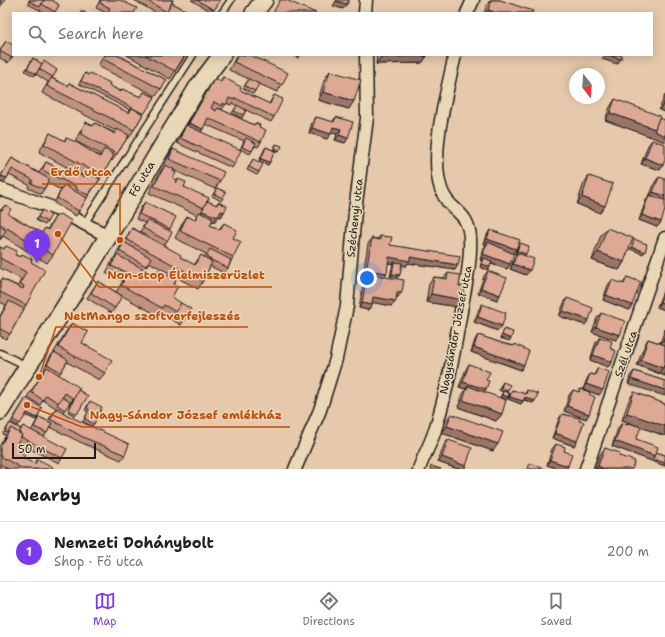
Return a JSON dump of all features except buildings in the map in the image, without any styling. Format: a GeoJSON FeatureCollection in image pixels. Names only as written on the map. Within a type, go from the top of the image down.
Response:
{"type":"FeatureCollection","features":[{"type":"Feature","properties":{"kind":"main road"},"geometry":{"type":"LineString","coordinates":[[255,12],[264,0]]}},
{"type":"Feature","properties":{"kind":"main road","name":"Fő utca"},"geometry":{"type":"LineString","coordinates":[[0,411],[194,93],[221,56]]}},
{"type":"Feature","properties":{"kind":"street"},"geometry":{"type":"LineString","coordinates":[[365,12],[366,0]]}},
{"type":"Feature","properties":{"kind":"street"},"geometry":{"type":"LineString","coordinates":[[467,12],[473,0]]}},
{"type":"Feature","properties":{"kind":"street","name":"Széchenyi utca"},"geometry":{"type":"LineString","coordinates":[[295,469],[320,410],[336,359],[348,306],[355,211],[367,118],[366,56]]}},
{"type":"Feature","properties":{"kind":"street","name":"Nagysándor József utca"},"geometry":{"type":"LineString","coordinates":[[418,469],[434,433],[450,373],[469,269],[470,238],[468,223],[461,213],[449,204],[441,191],[437,174],[440,126],[455,56]]}},
{"type":"Feature","properties":{"kind":"street"},"geometry":{"type":"LineString","coordinates":[[0,189],[56,209],[108,236]]}},
{"type":"Feature","properties":{"kind":"street","name":"Szél utca"},"geometry":{"type":"LineString","coordinates":[[586,469],[665,238]]}},
{"type":"Feature","properties":{"kind":"lane"},"geometry":{"type":"LineString","coordinates":[[223,12],[231,0]]}},
{"type":"Feature","properties":{"kind":"lane"},"geometry":{"type":"LineString","coordinates":[[84,224],[192,56]]}},
{"type":"Feature","properties":{"kind":"lane"},"geometry":{"type":"LineString","coordinates":[[0,352],[27,366]]}},
{"type":"Feature","properties":{"kind":"place","name":"Non-stop Élelmiszerüzlet"},"geometry":{"type":"Point","coordinates":[58,234]}},
{"type":"Feature","properties":{"kind":"place","name":"Erdő utca"},"geometry":{"type":"Point","coordinates":[120,240]}},
{"type":"Feature","properties":{"kind":"place","name":"Nemzeti Dohánybolt"},"geometry":{"type":"Point","coordinates":[37,263]}},
{"type":"Feature","properties":{"kind":"place","name":"NetMango szoftverfejleszés"},"geometry":{"type":"Point","coordinates":[39,377]}},
{"type":"Feature","properties":{"kind":"place","name":"Nagy-Sándor József emlékház"},"geometry":{"type":"Point","coordinates":[27,405]}}]}
